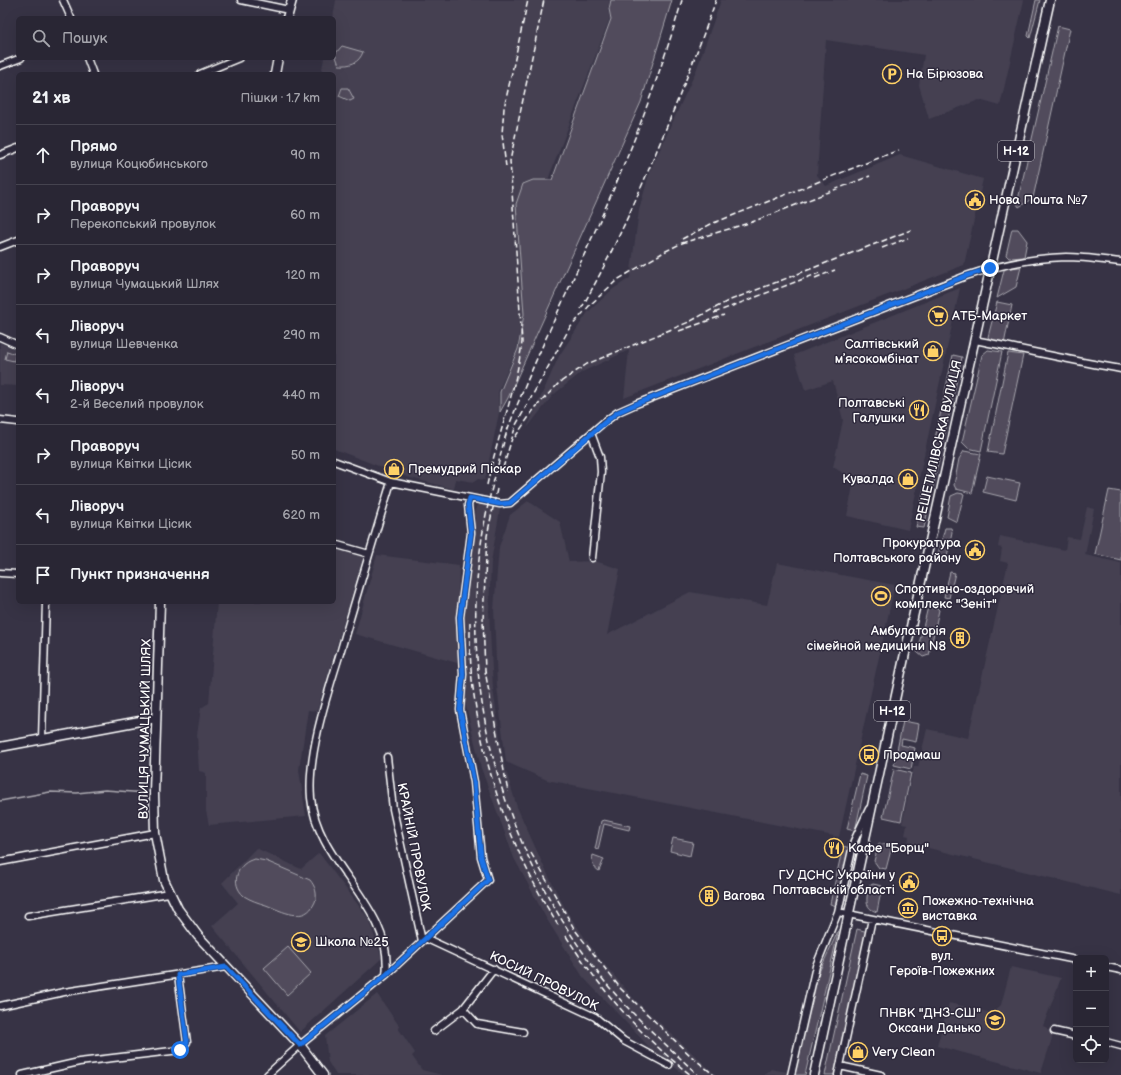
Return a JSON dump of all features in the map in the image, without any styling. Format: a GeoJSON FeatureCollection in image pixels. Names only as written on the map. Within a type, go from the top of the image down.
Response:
{"type":"FeatureCollection","features":[{"type":"Feature","properties":{"kind":"main road"},"geometry":{"type":"LineString","coordinates":[[288,14],[292,0]]}},
{"type":"Feature","properties":{"kind":"main road","name":"РЕШЕТИЛІВСЬКА ВУЛИЦЯ"},"geometry":{"type":"LineString","coordinates":[[814,1075],[974,340],[1050,0]]}},
{"type":"Feature","properties":{"kind":"main road"},"geometry":{"type":"LineString","coordinates":[[275,72],[278,60]]}},
{"type":"Feature","properties":{"kind":"main road","name":"ВУЛИЦЯ ЧУМАЦЬКИЙ ШЛЯХ"},"geometry":{"type":"LineString","coordinates":[[160,604],[154,793],[156,834],[161,865],[169,893],[198,936],[300,1045],[324,1075]]}},
{"type":"Feature","properties":{"kind":"main road"},"geometry":{"type":"LineString","coordinates":[[0,747],[156,718]]}},
{"type":"Feature","properties":{"kind":"street"},"geometry":{"type":"LineString","coordinates":[[63,0],[70,16]]}},
{"type":"Feature","properties":{"kind":"street"},"geometry":{"type":"LineString","coordinates":[[241,0],[288,14]]}},
{"type":"Feature","properties":{"kind":"street"},"geometry":{"type":"LineString","coordinates":[[0,66],[16,60]]}},
{"type":"Feature","properties":{"kind":"street"},"geometry":{"type":"LineString","coordinates":[[88,60],[92,72]]}},
{"type":"Feature","properties":{"kind":"street"},"geometry":{"type":"LineString","coordinates":[[205,72],[234,60]]}},
{"type":"Feature","properties":{"kind":"street"},"geometry":{"type":"LineString","coordinates":[[0,155],[16,149]]}},
{"type":"Feature","properties":{"kind":"street"},"geometry":{"type":"LineString","coordinates":[[0,247],[16,241]]}},
{"type":"Feature","properties":{"kind":"street"},"geometry":{"type":"LineString","coordinates":[[336,462],[391,482],[500,504],[510,503],[618,412],[636,404],[990,268],[1017,262],[1067,257],[1121,262]]}},
{"type":"Feature","properties":{"kind":"street"},"geometry":{"type":"LineString","coordinates":[[0,337],[16,344]]}},
{"type":"Feature","properties":{"kind":"street"},"geometry":{"type":"LineString","coordinates":[[974,340],[1047,353],[1085,363],[1121,368]]}},
{"type":"Feature","properties":{"kind":"street"},"geometry":{"type":"LineString","coordinates":[[0,420],[16,422]]}},
{"type":"Feature","properties":{"kind":"street"},"geometry":{"type":"LineString","coordinates":[[592,433],[600,457],[601,472],[592,558]]}},
{"type":"Feature","properties":{"kind":"street"},"geometry":{"type":"LineString","coordinates":[[386,975],[387,952],[379,929],[366,904],[331,855],[318,832],[311,798],[311,770],[324,707],[391,482]]}},
{"type":"Feature","properties":{"kind":"street"},"geometry":{"type":"LineString","coordinates":[[267,1075],[300,1045],[386,975],[488,880],[481,857],[474,782],[460,710],[463,674],[460,617],[471,533],[468,505],[470,498]]}},
{"type":"Feature","properties":{"kind":"street"},"geometry":{"type":"LineString","coordinates":[[336,545],[369,554]]}},
{"type":"Feature","properties":{"kind":"street"},"geometry":{"type":"LineString","coordinates":[[0,573],[16,574]]}},
{"type":"Feature","properties":{"kind":"street"},"geometry":{"type":"LineString","coordinates":[[42,739],[46,604]]}},
{"type":"Feature","properties":{"kind":"street","name":"КРАЙНІЙ ПРОВУЛОК"},"geometry":{"type":"LineString","coordinates":[[388,757],[393,809],[423,940]]}},
{"type":"Feature","properties":{"kind":"street"},"geometry":{"type":"LineString","coordinates":[[791,1075],[816,966],[838,912],[854,841],[874,799]]}},
{"type":"Feature","properties":{"kind":"street"},"geometry":{"type":"LineString","coordinates":[[0,862],[156,834]]}},
{"type":"Feature","properties":{"kind":"street"},"geometry":{"type":"LineString","coordinates":[[28,916],[169,893]]}},
{"type":"Feature","properties":{"kind":"street"},"geometry":{"type":"LineString","coordinates":[[838,912],[1073,959]]}},
{"type":"Feature","properties":{"kind":"street"},"geometry":{"type":"LineString","coordinates":[[838,1075],[872,919]]}},
{"type":"Feature","properties":{"kind":"street","name":"КОСИЙ ПРОВУЛОК"},"geometry":{"type":"LineString","coordinates":[[423,940],[494,969],[595,1016],[624,1041],[668,1065]]}},
{"type":"Feature","properties":{"kind":"street"},"geometry":{"type":"LineString","coordinates":[[0,1006],[64,992],[226,967]]}},
{"type":"Feature","properties":{"kind":"street"},"geometry":{"type":"LineString","coordinates":[[1109,968],[1121,970]]}},
{"type":"Feature","properties":{"kind":"street"},"geometry":{"type":"LineString","coordinates":[[434,1031],[463,1009],[494,969]]}},
{"type":"Feature","properties":{"kind":"street"},"geometry":{"type":"LineString","coordinates":[[22,1075],[79,1062],[180,1050],[187,1042],[178,975]]}},
{"type":"Feature","properties":{"kind":"street"},"geometry":{"type":"LineString","coordinates":[[463,1009],[477,1024],[523,1032]]}},
{"type":"Feature","properties":{"kind":"street"},"geometry":{"type":"LineString","coordinates":[[1054,1031],[1073,1035]]}},
{"type":"Feature","properties":{"kind":"street"},"geometry":{"type":"LineString","coordinates":[[1109,1043],[1121,1046]]}},
{"type":"Feature","properties":{"kind":"street"},"geometry":{"type":"LineString","coordinates":[[840,1066],[881,1075]]}},
{"type":"Feature","properties":{"kind":"shaded area"},"geometry":{"type":"Polygon","coordinates":[[[336,0],[610,0],[608,9],[610,18],[549,177],[517,349],[498,392],[499,413],[485,480],[478,479],[474,482],[456,479],[454,489],[407,477],[336,450],[336,72],[321,72],[324,60],[336,60],[336,16],[333,16],[336,0]]]}},
{"type":"Feature","properties":{"kind":"shaded area"},"geometry":{"type":"Polygon","coordinates":[[[611,0],[672,0],[641,102],[508,398],[500,412],[500,392],[518,349],[524,314],[516,204],[523,184],[533,180],[552,180],[611,19],[609,9],[611,0]]]}},
{"type":"Feature","properties":{"kind":"shaded area"},"geometry":{"type":"Polygon","coordinates":[[[721,0],[1024,0],[1000,106],[979,100],[929,119],[919,85],[924,55],[826,40],[817,175],[826,186],[900,155],[983,179],[964,265],[624,398],[629,350],[582,372],[553,395],[527,428],[559,356],[588,312],[613,289],[630,278],[639,210],[650,171],[696,71],[721,0]]]}},
{"type":"Feature","properties":{"kind":"shaded area"},"geometry":{"type":"Polygon","coordinates":[[[1036,0],[1040,0],[1030,38],[1028,36],[1036,0]]]}},
{"type":"Feature","properties":{"kind":"shaded area"},"geometry":{"type":"Polygon","coordinates":[[[1058,26],[1070,29],[1033,198],[1019,207],[1017,204],[1058,26]]]}},
{"type":"Feature","properties":{"kind":"shaded area"},"geometry":{"type":"Polygon","coordinates":[[[342,46],[363,52],[357,61],[347,65],[339,65],[336,53],[342,46]]]}},
{"type":"Feature","properties":{"kind":"shaded area"},"geometry":{"type":"Polygon","coordinates":[[[342,88],[348,88],[354,99],[350,101],[339,96],[342,88]]]}},
{"type":"Feature","properties":{"kind":"shaded area"},"geometry":{"type":"Polygon","coordinates":[[[1012,229],[1018,229],[1027,241],[1024,257],[1009,258],[1006,255],[1012,229]]]}},
{"type":"Feature","properties":{"kind":"shaded area"},"geometry":{"type":"Polygon","coordinates":[[[1021,267],[1016,287],[997,298],[1004,270],[1007,268],[1021,267]]]}},
{"type":"Feature","properties":{"kind":"shaded area"},"geometry":{"type":"Polygon","coordinates":[[[960,288],[908,530],[847,516],[854,480],[833,467],[843,420],[833,381],[805,390],[794,355],[960,288]]]}},
{"type":"Feature","properties":{"kind":"shaded area"},"geometry":{"type":"Polygon","coordinates":[[[997,302],[1012,305],[1004,344],[990,340],[988,337],[997,302]]]}},
{"type":"Feature","properties":{"kind":"shaded area"},"geometry":{"type":"Polygon","coordinates":[[[0,343],[16,349],[16,386],[0,385],[0,343]]]}},
{"type":"Feature","properties":{"kind":"shaded area"},"geometry":{"type":"Polygon","coordinates":[[[988,350],[1002,352],[981,451],[968,448],[962,442],[982,355],[988,350]]]}},
{"type":"Feature","properties":{"kind":"shaded area"},"geometry":{"type":"Polygon","coordinates":[[[7,351],[16,354],[14,361],[5,359],[7,351]]]}},
{"type":"Feature","properties":{"kind":"shaded area"},"geometry":{"type":"Polygon","coordinates":[[[1008,353],[1023,355],[1002,454],[988,452],[1008,353]]]}},
{"type":"Feature","properties":{"kind":"shaded area"},"geometry":{"type":"Polygon","coordinates":[[[953,355],[962,357],[924,528],[916,527],[953,355]]]}},
{"type":"Feature","properties":{"kind":"shaded area"},"geometry":{"type":"Polygon","coordinates":[[[964,451],[981,454],[972,493],[956,489],[954,485],[959,459],[964,451]]]}},
{"type":"Feature","properties":{"kind":"shaded area"},"geometry":{"type":"Polygon","coordinates":[[[987,476],[1020,483],[1016,500],[983,492],[987,476]]]}},
{"type":"Feature","properties":{"kind":"shaded area"},"geometry":{"type":"Polygon","coordinates":[[[1109,490],[1121,492],[1121,560],[1095,554],[1109,490]]]}},
{"type":"Feature","properties":{"kind":"shaded area"},"geometry":{"type":"Polygon","coordinates":[[[958,493],[964,494],[957,522],[947,517],[951,496],[958,493]]]}},
{"type":"Feature","properties":{"kind":"shaded area"},"geometry":{"type":"Polygon","coordinates":[[[528,501],[560,522],[569,562],[595,561],[620,569],[607,635],[690,592],[767,605],[777,563],[895,585],[839,837],[547,780],[506,762],[497,686],[494,609],[499,547],[510,515],[528,501]]]}},
{"type":"Feature","properties":{"kind":"shaded area"},"geometry":{"type":"Polygon","coordinates":[[[477,503],[500,509],[491,562],[489,611],[493,689],[504,764],[517,807],[545,869],[567,912],[598,957],[635,1000],[716,1075],[685,1075],[652,1050],[583,977],[546,918],[514,858],[481,768],[464,698],[464,622],[477,503]]]}},
{"type":"Feature","properties":{"kind":"shaded area"},"geometry":{"type":"Polygon","coordinates":[[[1087,507],[1094,509],[1085,555],[1121,563],[1121,895],[908,843],[909,836],[905,835],[907,825],[902,824],[914,766],[918,767],[927,729],[968,738],[1008,563],[1000,561],[1002,548],[998,547],[1000,536],[1065,550],[1067,537],[1080,539],[1087,507]]]}},
{"type":"Feature","properties":{"kind":"shaded area"},"geometry":{"type":"Polygon","coordinates":[[[945,528],[951,528],[952,532],[946,561],[941,563],[937,558],[945,528]]]}},
{"type":"Feature","properties":{"kind":"shaded area"},"geometry":{"type":"Polygon","coordinates":[[[336,548],[364,555],[317,711],[308,710],[299,770],[306,816],[209,825],[206,811],[206,773],[199,771],[197,735],[201,708],[209,703],[217,604],[336,604],[336,548]]]}},
{"type":"Feature","properties":{"kind":"shaded area"},"geometry":{"type":"Polygon","coordinates":[[[377,555],[459,565],[457,663],[355,634],[377,555]]]}},
{"type":"Feature","properties":{"kind":"shaded area"},"geometry":{"type":"Polygon","coordinates":[[[950,572],[955,573],[949,598],[944,597],[950,572]]]}},
{"type":"Feature","properties":{"kind":"shaded area"},"geometry":{"type":"Polygon","coordinates":[[[935,606],[939,610],[929,655],[923,657],[917,652],[928,608],[935,606]]]}},
{"type":"Feature","properties":{"kind":"shaded area"},"geometry":{"type":"Polygon","coordinates":[[[903,721],[919,724],[916,742],[902,739],[901,745],[915,748],[911,769],[894,765],[903,721]]]}},
{"type":"Feature","properties":{"kind":"shaded area"},"geometry":{"type":"Polygon","coordinates":[[[894,769],[911,773],[901,821],[883,817],[894,769]]]}},
{"type":"Feature","properties":{"kind":"shaded area"},"geometry":{"type":"Polygon","coordinates":[[[860,774],[867,776],[855,831],[847,829],[860,774]]]}},
{"type":"Feature","properties":{"kind":"shaded area"},"geometry":{"type":"Polygon","coordinates":[[[604,820],[630,826],[629,830],[604,824],[598,850],[595,849],[601,821],[604,820]]]}},
{"type":"Feature","properties":{"kind":"shaded area"},"geometry":{"type":"Polygon","coordinates":[[[673,838],[693,842],[690,856],[670,851],[673,838]]]}},
{"type":"Feature","properties":{"kind":"shaded area"},"geometry":{"type":"Polygon","coordinates":[[[879,843],[892,846],[886,869],[879,868],[874,861],[879,843]]]}},
{"type":"Feature","properties":{"kind":"shaded area"},"geometry":{"type":"Polygon","coordinates":[[[843,846],[850,848],[837,906],[830,904],[843,846]]]}},
{"type":"Feature","properties":{"kind":"shaded area","name":"Школа №25"},"geometry":{"type":"Polygon","coordinates":[[[256,848],[301,869],[319,853],[368,918],[382,958],[300,1032],[212,926],[238,903],[222,883],[256,848]]]}},
{"type":"Feature","properties":{"kind":"shaded area"},"geometry":{"type":"Polygon","coordinates":[[[593,855],[604,859],[599,871],[593,864],[593,855]]]}},
{"type":"Feature","properties":{"kind":"shaded area"},"geometry":{"type":"Polygon","coordinates":[[[255,859],[266,861],[310,880],[315,887],[316,893],[315,902],[311,909],[299,915],[286,913],[244,896],[239,891],[236,879],[244,864],[255,859]]]}},
{"type":"Feature","properties":{"kind":"shaded area"},"geometry":{"type":"Polygon","coordinates":[[[873,884],[882,886],[877,912],[870,908],[867,902],[869,886],[873,884]]]}},
{"type":"Feature","properties":{"kind":"shaded area"},"geometry":{"type":"Polygon","coordinates":[[[839,929],[805,1075],[793,1075],[814,983],[839,929]]]}},
{"type":"Feature","properties":{"kind":"shaded area"},"geometry":{"type":"Polygon","coordinates":[[[857,929],[868,932],[835,1075],[825,1075],[857,929]]]}},
{"type":"Feature","properties":{"kind":"shaded area"},"geometry":{"type":"Polygon","coordinates":[[[288,947],[311,973],[287,995],[264,968],[288,947]]]}},
{"type":"Feature","properties":{"kind":"shaded area","name":"ПНВК \"ДНЗ-СШ\" Оксани Данько"},"geometry":{"type":"Polygon","coordinates":[[[1011,967],[1061,978],[1043,1026],[1047,1028],[1047,1030],[1054,1032],[1041,1073],[937,1046],[949,1003],[992,1013],[1001,1005],[1011,967]]]}},
{"type":"Feature","properties":{"kind":"shaded area"},"geometry":{"type":"Polygon","coordinates":[[[377,994],[400,1027],[398,1028],[415,1053],[412,1056],[422,1070],[442,1075],[336,1075],[328,1062],[325,1036],[377,994]]]}},
{"type":"Feature","properties":{"kind":"shaded area"},"geometry":{"type":"Polygon","coordinates":[[[771,1069],[787,1072],[787,1075],[764,1075],[771,1069]]]}},
{"type":"Feature","properties":{"kind":"waterway"},"geometry":{"type":"LineString","coordinates":[[0,801],[50,792],[77,793],[105,790],[146,793]]}},
{"type":"Feature","properties":{"kind":"railway"},"geometry":{"type":"LineString","coordinates":[[506,167],[502,134],[504,108],[528,0]]}},
{"type":"Feature","properties":{"kind":"railway"},"geometry":{"type":"LineString","coordinates":[[487,485],[511,397],[522,342],[510,161],[544,0]]}},
{"type":"Feature","properties":{"kind":"railway"},"geometry":{"type":"LineString","coordinates":[[682,0],[672,34],[636,135],[606,207],[540,351],[504,440],[482,534],[476,600],[478,665],[487,730],[503,793],[527,854],[558,913],[606,984],[644,1024],[698,1075]]}},
{"type":"Feature","properties":{"kind":"railway"},"geometry":{"type":"LineString","coordinates":[[581,309],[612,251],[640,191],[688,75],[716,0]]}},
{"type":"Feature","properties":{"kind":"railway"},"geometry":{"type":"LineString","coordinates":[[682,239],[711,224],[899,150]]}},
{"type":"Feature","properties":{"kind":"railway"},"geometry":{"type":"LineString","coordinates":[[503,468],[516,425],[569,329],[590,305],[617,280],[682,243],[752,222],[870,176]]}},
{"type":"Feature","properties":{"kind":"railway"},"geometry":{"type":"LineString","coordinates":[[515,437],[535,408],[559,383],[587,364],[689,322],[728,301],[911,230]]}},
{"type":"Feature","properties":{"kind":"railway"},"geometry":{"type":"LineString","coordinates":[[882,248],[908,238]]}},
{"type":"Feature","properties":{"kind":"railway"},"geometry":{"type":"LineString","coordinates":[[815,278],[835,270]]}},
{"type":"Feature","properties":{"kind":"railway"},"geometry":{"type":"LineString","coordinates":[[714,313],[819,273]]}},
{"type":"Feature","properties":{"kind":"railway"},"geometry":{"type":"LineString","coordinates":[[679,331],[724,315]]}},
{"type":"Feature","properties":{"kind":"railway"},"geometry":{"type":"LineString","coordinates":[[497,489],[487,536],[483,620],[485,671],[508,792]]}},
{"type":"Feature","properties":{"kind":"railway"},"geometry":{"type":"LineString","coordinates":[[470,622],[470,658],[472,680],[483,744],[491,776],[501,807],[526,868],[558,925]]}},
{"type":"Feature","properties":{"kind":"railway"},"geometry":{"type":"LineString","coordinates":[[531,853],[575,930],[621,989],[691,1056],[714,1075]]}},
{"type":"Feature","properties":{"kind":"railway"},"geometry":{"type":"LineString","coordinates":[[566,936],[593,975],[622,1011],[655,1045],[691,1075]]}},
{"type":"Feature","properties":{"kind":"place","name":"На Бірюзова"},"geometry":{"type":"Point","coordinates":[892,74]}},
{"type":"Feature","properties":{"kind":"place","name":"Нова Пошта №7"},"geometry":{"type":"Point","coordinates":[975,200]}},
{"type":"Feature","properties":{"kind":"place","name":"АТБ-Маркет"},"geometry":{"type":"Point","coordinates":[938,316]}},
{"type":"Feature","properties":{"kind":"place","name":"Салтівський мʼясокомбінат"},"geometry":{"type":"Point","coordinates":[933,351]}},
{"type":"Feature","properties":{"kind":"place","name":"Полтавські Галушки"},"geometry":{"type":"Point","coordinates":[919,410]}},
{"type":"Feature","properties":{"kind":"place","name":"Премудрий Піскар"},"geometry":{"type":"Point","coordinates":[394,469]}},
{"type":"Feature","properties":{"kind":"place","name":"Кувалда"},"geometry":{"type":"Point","coordinates":[908,479]}},
{"type":"Feature","properties":{"kind":"place","name":"Прокуратура Полтавського району"},"geometry":{"type":"Point","coordinates":[975,550]}},
{"type":"Feature","properties":{"kind":"place","name":"Спортивно-оздоровчий комплекс \"Зеніт\""},"geometry":{"type":"Point","coordinates":[881,596]}},
{"type":"Feature","properties":{"kind":"place","name":"Амбулаторія сімейной медицини N8"},"geometry":{"type":"Point","coordinates":[960,638]}},
{"type":"Feature","properties":{"kind":"place","name":"Продмаш"},"geometry":{"type":"Point","coordinates":[869,755]}},
{"type":"Feature","properties":{"kind":"place","name":"Кафе \"Борщ\""},"geometry":{"type":"Point","coordinates":[834,848]}},
{"type":"Feature","properties":{"kind":"place","name":"ГУ ДСНС України у Полтавській області"},"geometry":{"type":"Point","coordinates":[909,882]}},
{"type":"Feature","properties":{"kind":"place","name":"Вагова"},"geometry":{"type":"Point","coordinates":[709,896]}},
{"type":"Feature","properties":{"kind":"place","name":"Пожежно-технічна виставка"},"geometry":{"type":"Point","coordinates":[908,908]}},
{"type":"Feature","properties":{"kind":"place","name":"вул. Героїв-Пожежних"},"geometry":{"type":"Point","coordinates":[942,936]}},
{"type":"Feature","properties":{"kind":"place","name":"Школа №25"},"geometry":{"type":"Point","coordinates":[301,942]}},
{"type":"Feature","properties":{"kind":"place","name":"ПНВК \"ДНЗ-СШ\" Оксани Данько"},"geometry":{"type":"Point","coordinates":[995,1020]}},
{"type":"Feature","properties":{"kind":"place","name":"Very Clean"},"geometry":{"type":"Point","coordinates":[858,1052]}},
{"type":"Feature","properties":{"kind":"route"},"geometry":{"type":"LineString","coordinates":[[180,1050],[187,1042],[178,975],[226,967],[300,1045],[386,975],[488,880],[481,857],[474,782],[460,710],[463,674],[460,617],[471,533],[468,505],[470,498],[500,504],[513,502],[618,412],[966,276],[990,268]]}}]}
